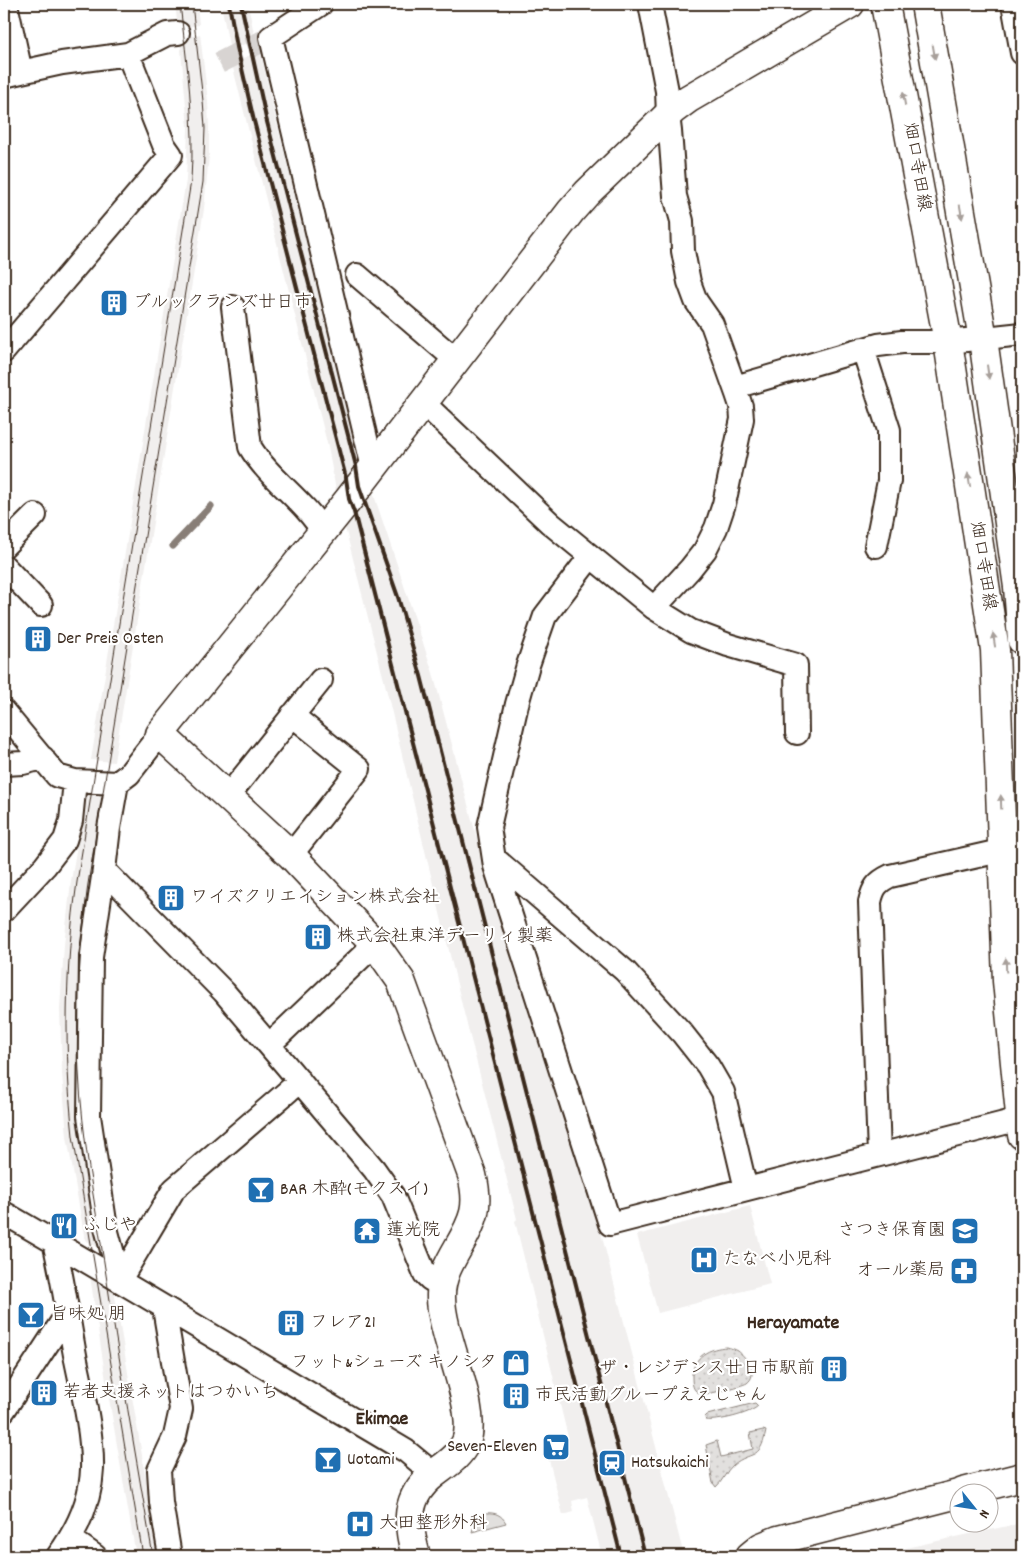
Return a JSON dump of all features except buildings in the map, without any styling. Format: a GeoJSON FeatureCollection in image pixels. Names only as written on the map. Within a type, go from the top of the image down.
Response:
{"type":"FeatureCollection","features":[{"type":"Feature","properties":{"kind":"street"},"geometry":{"type":"LineString","coordinates":[[6,4],[13,74],[62,63],[128,54],[167,34],[178,33]]}},
{"type":"Feature","properties":{"kind":"street"},"geometry":{"type":"LineString","coordinates":[[321,4],[270,37],[373,468]]}},
{"type":"Feature","properties":{"kind":"street"},"geometry":{"type":"LineString","coordinates":[[650,4],[665,77],[675,196],[682,221],[683,251],[689,282],[696,301],[709,318],[741,406],[740,432],[724,504],[716,528],[705,550],[695,563],[654,608]]}},
{"type":"Feature","properties":{"kind":"street"},"geometry":{"type":"LineString","coordinates":[[4,712],[57,776],[75,781],[117,783],[129,774],[323,532],[576,204],[668,115],[688,99],[850,4]]}},
{"type":"Feature","properties":{"kind":"street","name":"畑口寺田線"},"geometry":{"type":"LineString","coordinates":[[885,4],[948,342],[995,650],[1012,848],[1007,981],[1021,1127]]}},
{"type":"Feature","properties":{"kind":"street"},"geometry":{"type":"LineString","coordinates":[[925,4],[983,339],[1020,587],[1022,640]]}},
{"type":"Feature","properties":{"kind":"street"},"geometry":{"type":"LineString","coordinates":[[1013,4],[1022,53]]}},
{"type":"Feature","properties":{"kind":"street"},"geometry":{"type":"LineString","coordinates":[[4,351],[171,155],[164,145],[128,54]]}},
{"type":"Feature","properties":{"kind":"street"},"geometry":{"type":"LineString","coordinates":[[357,275],[456,360]]}},
{"type":"Feature","properties":{"kind":"street"},"geometry":{"type":"LineString","coordinates":[[233,307],[250,447],[263,465],[315,518],[323,532]]}},
{"type":"Feature","properties":{"kind":"street"},"geometry":{"type":"LineString","coordinates":[[735,388],[888,343],[948,342],[1022,334]]}},
{"type":"Feature","properties":{"kind":"street"},"geometry":{"type":"LineString","coordinates":[[864,349],[889,430],[889,481],[876,546]]}},
{"type":"Feature","properties":{"kind":"street"},"geometry":{"type":"LineString","coordinates":[[422,405],[434,413],[538,512],[590,557],[654,608],[692,630],[728,645],[796,666],[797,733]]}},
{"type":"Feature","properties":{"kind":"street"},"geometry":{"type":"LineString","coordinates":[[4,546],[35,515]]}},
{"type":"Feature","properties":{"kind":"street"},"geometry":{"type":"LineString","coordinates":[[590,557],[545,616],[517,704],[489,827],[494,858],[610,1224],[879,1155],[1021,1127]]}},
{"type":"Feature","properties":{"kind":"street"},"geometry":{"type":"LineString","coordinates":[[4,566],[41,605]]}},
{"type":"Feature","properties":{"kind":"street"},"geometry":{"type":"LineString","coordinates":[[228,796],[321,680]]}},
{"type":"Feature","properties":{"kind":"street"},"geometry":{"type":"LineString","coordinates":[[291,855],[359,769],[292,715]]}},
{"type":"Feature","properties":{"kind":"street"},"geometry":{"type":"LineString","coordinates":[[160,734],[291,855],[375,944],[401,980],[472,1175],[476,1193],[474,1212],[468,1230],[446,1271],[442,1286],[441,1307],[470,1420],[469,1430],[462,1450],[456,1458],[434,1474],[420,1488],[411,1507],[409,1528],[416,1556]]}},
{"type":"Feature","properties":{"kind":"street"},"geometry":{"type":"LineString","coordinates":[[4,764],[24,763],[43,758]]}},
{"type":"Feature","properties":{"kind":"street"},"geometry":{"type":"LineString","coordinates":[[4,910],[45,866],[65,840],[71,821],[75,781]]}},
{"type":"Feature","properties":{"kind":"street"},"geometry":{"type":"LineString","coordinates":[[117,783],[91,957],[89,1116],[106,1228],[120,1280]]}},
{"type":"Feature","properties":{"kind":"street"},"geometry":{"type":"LineString","coordinates":[[879,1155],[870,902],[872,890],[880,881],[890,876],[1012,848]]}},
{"type":"Feature","properties":{"kind":"street"},"geometry":{"type":"LineString","coordinates":[[494,858],[625,970],[682,1033],[708,1066],[723,1092],[746,1189]]}},
{"type":"Feature","properties":{"kind":"street"},"geometry":{"type":"LineString","coordinates":[[104,870],[188,953],[224,992],[384,1182],[400,1212],[425,1274],[442,1286]]}},
{"type":"Feature","properties":{"kind":"street"},"geometry":{"type":"LineString","coordinates":[[269,1045],[375,944]]}},
{"type":"Feature","properties":{"kind":"street"},"geometry":{"type":"LineString","coordinates":[[120,1280],[174,1189],[300,1081]]}},
{"type":"Feature","properties":{"kind":"street"},"geometry":{"type":"LineString","coordinates":[[4,1213],[120,1280],[406,1452],[434,1474]]}},
{"type":"Feature","properties":{"kind":"street"},"geometry":{"type":"LineString","coordinates":[[54,1242],[84,1398],[92,1468],[82,1518],[64,1548],[95,1556]]}},
{"type":"Feature","properties":{"kind":"street"},"geometry":{"type":"LineString","coordinates":[[164,1308],[181,1409],[175,1436],[159,1470],[161,1502],[170,1556]]}},
{"type":"Feature","properties":{"kind":"street"},"geometry":{"type":"LineString","coordinates":[[4,1410],[68,1314]]}},
{"type":"Feature","properties":{"kind":"street"},"geometry":{"type":"LineString","coordinates":[[998,1483],[1022,1477]]}},
{"type":"Feature","properties":{"kind":"street"},"geometry":{"type":"LineString","coordinates":[[750,1556],[761,1547],[778,1540],[948,1497]]}},
{"type":"Feature","properties":{"kind":"shaded area"},"geometry":{"type":"Polygon","coordinates":[[[175,4],[197,4],[199,25],[178,29],[175,4]]]}},
{"type":"Feature","properties":{"kind":"shaded area"},"geometry":{"type":"Polygon","coordinates":[[[221,4],[248,4],[255,39],[230,51],[221,4]]]}},
{"type":"Feature","properties":{"kind":"shaded area"},"geometry":{"type":"Polygon","coordinates":[[[200,34],[208,101],[209,128],[209,155],[204,209],[114,762],[91,760],[186,180],[188,128],[180,39],[200,34]]]}},
{"type":"Feature","properties":{"kind":"shaded area"},"geometry":{"type":"Polygon","coordinates":[[[260,50],[275,116],[368,477],[433,673],[488,880],[589,1186],[684,1556],[602,1556],[587,1497],[572,1501],[574,1512],[563,1515],[545,1444],[568,1437],[515,1221],[517,1219],[463,1009],[385,684],[337,496],[328,447],[232,64],[260,50]]]}},
{"type":"Feature","properties":{"kind":"shaded area"},"geometry":{"type":"Polygon","coordinates":[[[86,791],[109,793],[86,947],[108,1253],[85,1240],[67,1137],[62,1073],[60,1009],[64,945],[71,881],[86,791]]]}},
{"type":"Feature","properties":{"kind":"shaded area","name":"たなべ小児科"},"geometry":{"type":"Polygon","coordinates":[[[750,1206],[770,1284],[658,1313],[637,1235],[750,1206]]]}},
{"type":"Feature","properties":{"kind":"shaded area"},"geometry":{"type":"Polygon","coordinates":[[[90,1276],[114,1290],[159,1556],[136,1556],[90,1276]]]}},
{"type":"Feature","properties":{"kind":"shaded area"},"geometry":{"type":"Polygon","coordinates":[[[727,1347],[738,1351],[748,1362],[752,1371],[750,1379],[744,1384],[701,1394],[695,1390],[693,1385],[693,1368],[704,1354],[714,1349],[727,1347]]]}},
{"type":"Feature","properties":{"kind":"shaded area"},"geometry":{"type":"Polygon","coordinates":[[[755,1403],[758,1406],[754,1409],[733,1417],[718,1420],[706,1420],[704,1418],[707,1415],[755,1403]]]}},
{"type":"Feature","properties":{"kind":"shaded area"},"geometry":{"type":"Polygon","coordinates":[[[766,1431],[764,1441],[758,1451],[733,1465],[716,1487],[713,1483],[706,1445],[717,1441],[721,1457],[753,1449],[750,1433],[766,1431]]]}},
{"type":"Feature","properties":{"kind":"shaded area"},"geometry":{"type":"Polygon","coordinates":[[[486,1513],[498,1515],[506,1523],[472,1532],[476,1519],[486,1513]]]}},
{"type":"Feature","properties":{"kind":"shaded area"},"geometry":{"type":"Polygon","coordinates":[[[1022,1523],[1022,1556],[869,1556],[979,1532],[998,1532],[998,1528],[1022,1523]]]}},
{"type":"Feature","properties":{"kind":"waterway"},"geometry":{"type":"LineString","coordinates":[[173,546],[211,506]]}},
{"type":"Feature","properties":{"kind":"tunnel"},"geometry":{"type":"LineString","coordinates":[[219,63],[271,37]]}},
{"type":"Feature","properties":{"kind":"tram line"},"geometry":{"type":"LineString","coordinates":[[143,1556],[73,1136],[68,1072],[67,1009],[70,946],[77,882],[191,181],[191,114],[180,4]]}},
{"type":"Feature","properties":{"kind":"tram line"},"geometry":{"type":"LineString","coordinates":[[153,1556],[92,1191],[79,1072],[78,1001],[88,884],[203,182],[205,128],[192,4]]}},
{"type":"Feature","properties":{"kind":"railway"},"geometry":{"type":"LineString","coordinates":[[229,4],[254,121],[346,478],[349,499],[354,512],[621,1556]]}},
{"type":"Feature","properties":{"kind":"railway"},"geometry":{"type":"LineString","coordinates":[[241,4],[266,118],[356,466],[359,486],[398,597],[421,676],[645,1556]]}},
{"type":"Feature","properties":{"kind":"place","name":"ブルックランズ廿日市"},"geometry":{"type":"Point","coordinates":[114,303]}},
{"type":"Feature","properties":{"kind":"place","name":"Der Preis Osten"},"geometry":{"type":"Point","coordinates":[38,639]}},
{"type":"Feature","properties":{"kind":"place","name":"ワイズクリエイション株式会社"},"geometry":{"type":"Point","coordinates":[171,898]}},
{"type":"Feature","properties":{"kind":"place","name":"株式会社東洋デーリィ製薬"},"geometry":{"type":"Point","coordinates":[318,937]}},
{"type":"Feature","properties":{"kind":"place","name":"BAR 木酔(モクスイ)"},"geometry":{"type":"Point","coordinates":[261,1190]}},
{"type":"Feature","properties":{"kind":"place","name":"ふじや"},"geometry":{"type":"Point","coordinates":[64,1226]}},
{"type":"Feature","properties":{"kind":"place","name":"蓮光院"},"geometry":{"type":"Point","coordinates":[367,1231]}},
{"type":"Feature","properties":{"kind":"place","name":"さつき保育園"},"geometry":{"type":"Point","coordinates":[965,1231]}},
{"type":"Feature","properties":{"kind":"place","name":"たなべ小児科"},"geometry":{"type":"Point","coordinates":[704,1260]}},
{"type":"Feature","properties":{"kind":"place","name":"オール薬局"},"geometry":{"type":"Point","coordinates":[964,1271]}},
{"type":"Feature","properties":{"kind":"place","name":"旨味処 朋"},"geometry":{"type":"Point","coordinates":[31,1315]}},
{"type":"Feature","properties":{"kind":"place","name":"フレア21"},"geometry":{"type":"Point","coordinates":[291,1323]}},
{"type":"Feature","properties":{"kind":"place","name":"フット&シューズ キノシタ"},"geometry":{"type":"Point","coordinates":[516,1363]}},
{"type":"Feature","properties":{"kind":"place","name":"ザ・レジデンス廿日市駅前"},"geometry":{"type":"Point","coordinates":[834,1369]}},
{"type":"Feature","properties":{"kind":"place","name":"若者支援ネットはつかいち"},"geometry":{"type":"Point","coordinates":[44,1393]}},
{"type":"Feature","properties":{"kind":"place","name":"市民活動グループええじゃん"},"geometry":{"type":"Point","coordinates":[516,1396]}},
{"type":"Feature","properties":{"kind":"place","name":"Seven-Eleven"},"geometry":{"type":"Point","coordinates":[556,1447]}},
{"type":"Feature","properties":{"kind":"place","name":"Uotami"},"geometry":{"type":"Point","coordinates":[328,1460]}},
{"type":"Feature","properties":{"kind":"place","name":"Hatsukaichi"},"geometry":{"type":"Point","coordinates":[612,1463]}},
{"type":"Feature","properties":{"kind":"place","name":"大田整形外科"},"geometry":{"type":"Point","coordinates":[360,1524]}},
{"type":"Feature","properties":{"kind":"district","name":"Herayamate"},"geometry":{"type":"Point","coordinates":[793,1324]}},
{"type":"Feature","properties":{"kind":"district","name":"Ekimae"},"geometry":{"type":"Point","coordinates":[382,1420]}}]}
